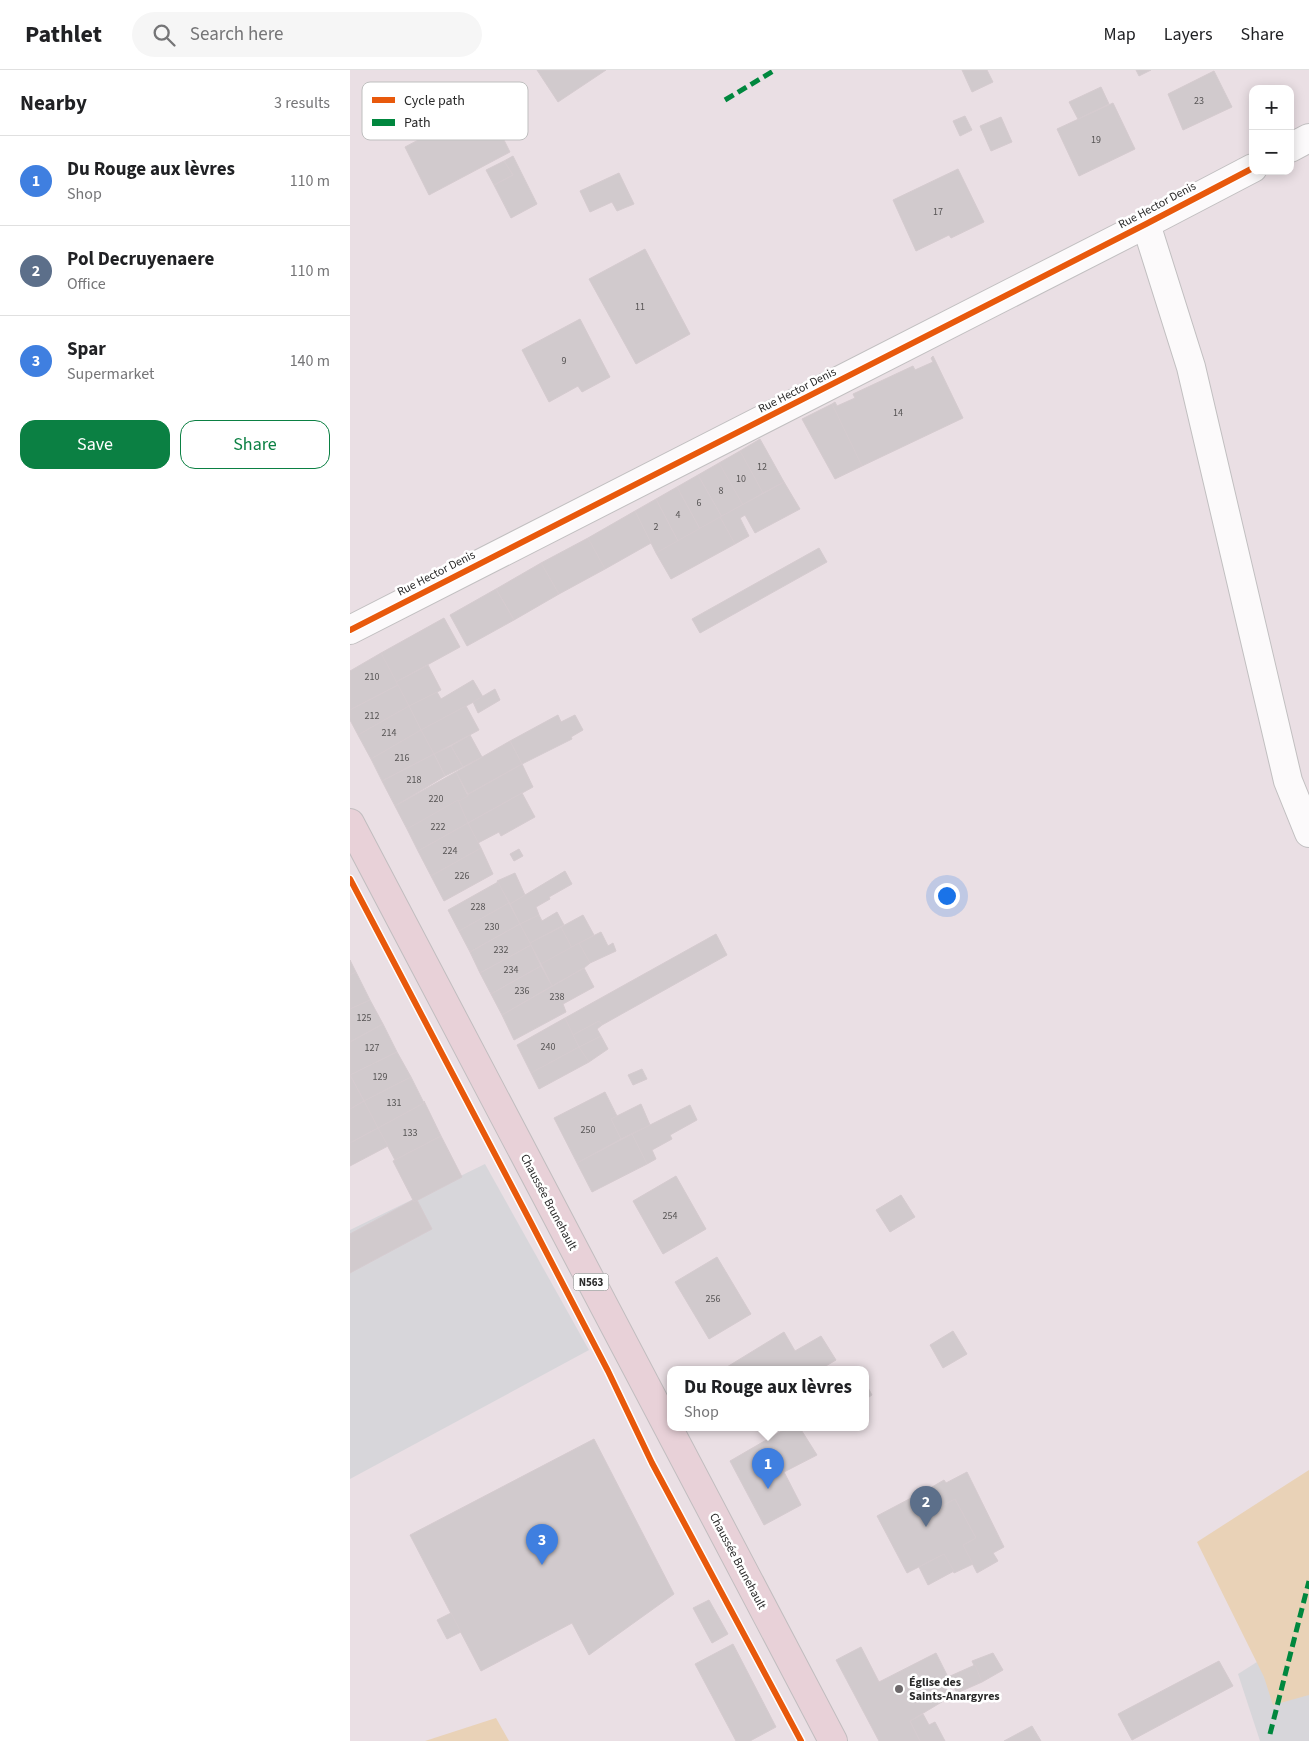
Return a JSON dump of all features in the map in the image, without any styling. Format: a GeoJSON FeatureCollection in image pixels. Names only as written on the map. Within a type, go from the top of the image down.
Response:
{"type":"FeatureCollection","features":[{"type":"Feature","properties":{"kind":"main road","name":"Chaussée Brunehault"},"geometry":{"type":"LineString","coordinates":[[350,823],[667,1425]]}},
{"type":"Feature","properties":{"kind":"main road","name":"Chaussée Brunehault"},"geometry":{"type":"LineString","coordinates":[[670,1431],[833,1741]]}},
{"type":"Feature","properties":{"kind":"street"},"geometry":{"type":"LineString","coordinates":[[1294,146],[1309,138]]}},
{"type":"Feature","properties":{"kind":"street","name":"Rue Hector Denis"},"geometry":{"type":"LineString","coordinates":[[350,630],[1249,170]]}},
{"type":"Feature","properties":{"kind":"street"},"geometry":{"type":"LineString","coordinates":[[1146,224],[1191,367],[1288,781],[1309,833]]}},
{"type":"Feature","properties":{"kind":"shaded area"},"geometry":{"type":"Polygon","coordinates":[[[485,1164],[589,1350],[350,1479],[350,1230],[485,1164]]]}},
{"type":"Feature","properties":{"kind":"shaded area"},"geometry":{"type":"Polygon","coordinates":[[[1309,1470],[1309,1695],[1273,1705],[1264,1677],[1197,1542],[1309,1470]]]}},
{"type":"Feature","properties":{"kind":"shaded area"},"geometry":{"type":"Polygon","coordinates":[[[1309,1629],[1309,1741],[1260,1741],[1238,1674],[1309,1629]]]}},
{"type":"Feature","properties":{"kind":"shaded area"},"geometry":{"type":"Polygon","coordinates":[[[496,1718],[509,1741],[425,1741],[496,1718]]]}},
{"type":"Feature","properties":{"kind":"building"},"geometry":{"type":"Polygon","coordinates":[[[537,70],[606,70],[558,102],[537,70]]]}},
{"type":"Feature","properties":{"kind":"building"},"geometry":{"type":"Polygon","coordinates":[[[962,70],[987,70],[993,82],[972,92],[962,70]]]}},
{"type":"Feature","properties":{"kind":"building"},"geometry":{"type":"Polygon","coordinates":[[[1136,70],[1151,70],[1139,76],[1136,70]]]}},
{"type":"Feature","properties":{"kind":"building"},"geometry":{"type":"Polygon","coordinates":[[[1214,71],[1232,107],[1183,130],[1168,94],[1214,71]]]}},
{"type":"Feature","properties":{"kind":"building"},"geometry":{"type":"Polygon","coordinates":[[[1101,87],[1109,104],[1078,119],[1069,102],[1101,87]]]}},
{"type":"Feature","properties":{"kind":"building"},"geometry":{"type":"Polygon","coordinates":[[[1113,103],[1135,149],[1079,176],[1057,129],[1113,103]]]}},
{"type":"Feature","properties":{"kind":"building"},"geometry":{"type":"Polygon","coordinates":[[[965,116],[972,130],[960,136],[953,121],[965,116]]]}},
{"type":"Feature","properties":{"kind":"building"},"geometry":{"type":"Polygon","coordinates":[[[1001,117],[1012,142],[991,151],[980,126],[1001,117]]]}},
{"type":"Feature","properties":{"kind":"building"},"geometry":{"type":"Polygon","coordinates":[[[418,140],[504,140],[510,152],[429,195],[405,147],[418,140]]]}},
{"type":"Feature","properties":{"kind":"building"},"geometry":{"type":"Polygon","coordinates":[[[513,156],[537,204],[511,218],[494,185],[513,175],[504,161],[513,156]]]}},
{"type":"Feature","properties":{"kind":"building"},"geometry":{"type":"Polygon","coordinates":[[[504,161],[513,175],[494,185],[486,170],[504,161]]]}},
{"type":"Feature","properties":{"kind":"building"},"geometry":{"type":"Polygon","coordinates":[[[958,169],[984,222],[951,238],[949,235],[916,251],[893,200],[958,169]]]}},
{"type":"Feature","properties":{"kind":"building"},"geometry":{"type":"Polygon","coordinates":[[[619,173],[634,204],[617,211],[612,202],[590,212],[580,191],[619,173]]]}},
{"type":"Feature","properties":{"kind":"building"},"geometry":{"type":"Polygon","coordinates":[[[645,249],[690,334],[636,364],[589,279],[645,249]]]}},
{"type":"Feature","properties":{"kind":"building"},"geometry":{"type":"Polygon","coordinates":[[[580,319],[610,377],[582,392],[578,386],[549,402],[522,350],[580,319]]]}},
{"type":"Feature","properties":{"kind":"building"},"geometry":{"type":"Polygon","coordinates":[[[933,356],[963,418],[862,466],[832,404],[835,402],[837,406],[855,398],[853,394],[913,366],[915,370],[933,362],[931,358],[933,356]]]}},
{"type":"Feature","properties":{"kind":"building"},"geometry":{"type":"Polygon","coordinates":[[[832,404],[862,466],[835,479],[802,419],[832,404]]]}},
{"type":"Feature","properties":{"kind":"building"},"geometry":{"type":"Polygon","coordinates":[[[760,439],[784,482],[763,493],[740,451],[760,439]]]}},
{"type":"Feature","properties":{"kind":"building"},"geometry":{"type":"Polygon","coordinates":[[[740,451],[763,493],[743,505],[719,463],[740,451]]]}},
{"type":"Feature","properties":{"kind":"building"},"geometry":{"type":"Polygon","coordinates":[[[719,463],[743,505],[722,517],[698,475],[719,463]]]}},
{"type":"Feature","properties":{"kind":"building"},"geometry":{"type":"Polygon","coordinates":[[[698,475],[722,517],[700,529],[677,487],[698,475]]]}},
{"type":"Feature","properties":{"kind":"building"},"geometry":{"type":"Polygon","coordinates":[[[784,482],[800,509],[755,533],[745,515],[740,518],[749,536],[735,544],[720,517],[784,482]]]}},
{"type":"Feature","properties":{"kind":"building"},"geometry":{"type":"Polygon","coordinates":[[[677,487],[700,529],[678,541],[656,499],[677,487]]]}},
{"type":"Feature","properties":{"kind":"building"},"geometry":{"type":"Polygon","coordinates":[[[656,499],[678,541],[656,553],[635,511],[656,499]]]}},
{"type":"Feature","properties":{"kind":"building"},"geometry":{"type":"Polygon","coordinates":[[[635,511],[651,543],[605,569],[588,538],[635,511]]]}},
{"type":"Feature","properties":{"kind":"building"},"geometry":{"type":"Polygon","coordinates":[[[720,517],[735,544],[671,579],[656,553],[720,517]]]}},
{"type":"Feature","properties":{"kind":"building"},"geometry":{"type":"Polygon","coordinates":[[[588,538],[605,569],[559,594],[541,563],[588,538]]]}},
{"type":"Feature","properties":{"kind":"building"},"geometry":{"type":"Polygon","coordinates":[[[819,548],[827,562],[700,633],[692,619],[819,548]]]}},
{"type":"Feature","properties":{"kind":"building"},"geometry":{"type":"Polygon","coordinates":[[[541,563],[559,594],[514,620],[496,589],[541,563]]]}},
{"type":"Feature","properties":{"kind":"building"},"geometry":{"type":"Polygon","coordinates":[[[496,589],[514,620],[467,646],[450,615],[496,589]]]}},
{"type":"Feature","properties":{"kind":"building"},"geometry":{"type":"Polygon","coordinates":[[[444,618],[460,647],[396,682],[381,653],[444,618]]]}},
{"type":"Feature","properties":{"kind":"building"},"geometry":{"type":"Polygon","coordinates":[[[381,653],[398,685],[350,710],[350,671],[381,653]]]}},
{"type":"Feature","properties":{"kind":"building"},"geometry":{"type":"Polygon","coordinates":[[[428,665],[441,690],[409,706],[396,682],[428,665]]]}},
{"type":"Feature","properties":{"kind":"building"},"geometry":{"type":"Polygon","coordinates":[[[473,680],[483,697],[421,730],[409,706],[437,692],[441,699],[473,680]]]}},
{"type":"Feature","properties":{"kind":"building"},"geometry":{"type":"Polygon","coordinates":[[[398,685],[409,706],[358,735],[350,720],[350,710],[398,685]]]}},
{"type":"Feature","properties":{"kind":"building"},"geometry":{"type":"Polygon","coordinates":[[[495,689],[500,700],[478,713],[473,702],[495,689]]]}},
{"type":"Feature","properties":{"kind":"building"},"geometry":{"type":"Polygon","coordinates":[[[409,706],[421,730],[371,759],[358,735],[409,706]]]}},
{"type":"Feature","properties":{"kind":"building"},"geometry":{"type":"Polygon","coordinates":[[[466,706],[479,730],[434,754],[421,730],[466,706]]]}},
{"type":"Feature","properties":{"kind":"building"},"geometry":{"type":"Polygon","coordinates":[[[558,715],[561,722],[575,715],[583,730],[571,737],[572,739],[522,764],[510,741],[558,715]]]}},
{"type":"Feature","properties":{"kind":"building"},"geometry":{"type":"Polygon","coordinates":[[[421,730],[434,754],[382,781],[371,759],[421,730]]]}},
{"type":"Feature","properties":{"kind":"building"},"geometry":{"type":"Polygon","coordinates":[[[470,735],[482,757],[463,767],[451,746],[470,735]]]}},
{"type":"Feature","properties":{"kind":"building"},"geometry":{"type":"Polygon","coordinates":[[[510,741],[522,764],[468,794],[456,772],[510,741]]]}},
{"type":"Feature","properties":{"kind":"building"},"geometry":{"type":"Polygon","coordinates":[[[451,746],[463,767],[445,776],[434,754],[451,746]]]}},
{"type":"Feature","properties":{"kind":"building"},"geometry":{"type":"Polygon","coordinates":[[[434,754],[445,776],[395,806],[382,781],[434,754]]]}},
{"type":"Feature","properties":{"kind":"building"},"geometry":{"type":"Polygon","coordinates":[[[522,764],[533,787],[468,823],[458,800],[522,764]]]}},
{"type":"Feature","properties":{"kind":"building"},"geometry":{"type":"Polygon","coordinates":[[[456,772],[468,796],[407,829],[395,806],[456,772]]]}},
{"type":"Feature","properties":{"kind":"building"},"geometry":{"type":"Polygon","coordinates":[[[522,793],[535,817],[501,836],[499,832],[478,843],[468,823],[522,793]]]}},
{"type":"Feature","properties":{"kind":"building"},"geometry":{"type":"Polygon","coordinates":[[[458,800],[468,823],[418,851],[407,829],[458,800]]]}},
{"type":"Feature","properties":{"kind":"building"},"geometry":{"type":"Polygon","coordinates":[[[468,823],[481,848],[431,876],[418,851],[468,823]]]}},
{"type":"Feature","properties":{"kind":"building"},"geometry":{"type":"Polygon","coordinates":[[[481,848],[493,874],[444,901],[431,876],[481,848]]]}},
{"type":"Feature","properties":{"kind":"building"},"geometry":{"type":"Polygon","coordinates":[[[519,849],[523,856],[514,861],[510,854],[519,849]]]}},
{"type":"Feature","properties":{"kind":"building"},"geometry":{"type":"Polygon","coordinates":[[[565,871],[572,884],[536,907],[539,915],[520,924],[510,904],[565,871]]]}},
{"type":"Feature","properties":{"kind":"building"},"geometry":{"type":"Polygon","coordinates":[[[515,873],[525,895],[510,904],[497,881],[515,873]]]}},
{"type":"Feature","properties":{"kind":"building"},"geometry":{"type":"Polygon","coordinates":[[[498,882],[509,903],[459,931],[448,910],[498,882]]]}},
{"type":"Feature","properties":{"kind":"building"},"geometry":{"type":"Polygon","coordinates":[[[509,903],[520,924],[470,952],[459,931],[509,903]]]}},
{"type":"Feature","properties":{"kind":"building"},"geometry":{"type":"Polygon","coordinates":[[[557,912],[564,925],[530,943],[520,924],[539,915],[542,921],[557,912]]]}},
{"type":"Feature","properties":{"kind":"building"},"geometry":{"type":"Polygon","coordinates":[[[583,915],[594,935],[572,948],[561,927],[583,915]]]}},
{"type":"Feature","properties":{"kind":"building"},"geometry":{"type":"Polygon","coordinates":[[[520,924],[531,945],[480,973],[470,952],[520,924]]]}},
{"type":"Feature","properties":{"kind":"building"},"geometry":{"type":"Polygon","coordinates":[[[561,927],[572,948],[541,964],[530,943],[561,927]]]}},
{"type":"Feature","properties":{"kind":"building"},"geometry":{"type":"Polygon","coordinates":[[[601,932],[608,946],[613,943],[616,951],[590,963],[579,943],[601,932]]]}},
{"type":"Feature","properties":{"kind":"building"},"geometry":{"type":"Polygon","coordinates":[[[716,934],[727,955],[602,1025],[599,1021],[573,1035],[565,1018],[716,934]]]}},
{"type":"Feature","properties":{"kind":"building"},"geometry":{"type":"Polygon","coordinates":[[[579,943],[590,963],[552,986],[541,964],[579,943]]]}},
{"type":"Feature","properties":{"kind":"building"},"geometry":{"type":"Polygon","coordinates":[[[531,945],[541,966],[491,994],[480,973],[531,945]]]}},
{"type":"Feature","properties":{"kind":"building"},"geometry":{"type":"Polygon","coordinates":[[[350,960],[356,972],[350,975],[350,960]]]}},
{"type":"Feature","properties":{"kind":"building"},"geometry":{"type":"Polygon","coordinates":[[[541,966],[552,986],[502,1015],[491,994],[541,966]]]}},
{"type":"Feature","properties":{"kind":"building"},"geometry":{"type":"Polygon","coordinates":[[[584,968],[594,987],[563,1004],[566,1012],[514,1040],[502,1015],[584,968]]]}},
{"type":"Feature","properties":{"kind":"building"},"geometry":{"type":"Polygon","coordinates":[[[356,972],[370,1000],[350,1009],[350,975],[356,972]]]}},
{"type":"Feature","properties":{"kind":"building"},"geometry":{"type":"Polygon","coordinates":[[[370,1000],[383,1024],[350,1042],[350,1009],[370,1000]]]}},
{"type":"Feature","properties":{"kind":"building"},"geometry":{"type":"Polygon","coordinates":[[[565,1018],[579,1047],[531,1073],[517,1045],[565,1018]]]}},
{"type":"Feature","properties":{"kind":"building"},"geometry":{"type":"Polygon","coordinates":[[[599,1021],[602,1025],[597,1029],[601,1036],[579,1047],[573,1035],[599,1021]]]}},
{"type":"Feature","properties":{"kind":"building"},"geometry":{"type":"Polygon","coordinates":[[[383,1024],[397,1052],[350,1075],[350,1042],[383,1024]]]}},
{"type":"Feature","properties":{"kind":"building"},"geometry":{"type":"Polygon","coordinates":[[[601,1036],[608,1049],[589,1062],[579,1047],[601,1036]]]}},
{"type":"Feature","properties":{"kind":"building"},"geometry":{"type":"Polygon","coordinates":[[[579,1047],[589,1062],[539,1089],[531,1073],[579,1047]]]}},
{"type":"Feature","properties":{"kind":"building"},"geometry":{"type":"Polygon","coordinates":[[[397,1052],[411,1077],[364,1101],[350,1075],[397,1052]]]}},
{"type":"Feature","properties":{"kind":"building"},"geometry":{"type":"Polygon","coordinates":[[[642,1069],[647,1079],[633,1085],[628,1075],[642,1069]]]}},
{"type":"Feature","properties":{"kind":"building"},"geometry":{"type":"Polygon","coordinates":[[[350,1075],[364,1101],[350,1109],[350,1075]]]}},
{"type":"Feature","properties":{"kind":"building"},"geometry":{"type":"Polygon","coordinates":[[[411,1077],[424,1103],[378,1128],[364,1101],[411,1077]]]}},
{"type":"Feature","properties":{"kind":"building"},"geometry":{"type":"Polygon","coordinates":[[[605,1092],[617,1116],[611,1119],[621,1139],[577,1163],[554,1118],[605,1092]]]}},
{"type":"Feature","properties":{"kind":"building"},"geometry":{"type":"Polygon","coordinates":[[[364,1101],[378,1128],[350,1143],[350,1109],[364,1101]]]}},
{"type":"Feature","properties":{"kind":"building"},"geometry":{"type":"Polygon","coordinates":[[[424,1101],[441,1136],[395,1160],[378,1128],[424,1103],[424,1101]]]}},
{"type":"Feature","properties":{"kind":"building"},"geometry":{"type":"Polygon","coordinates":[[[641,1104],[650,1125],[621,1139],[611,1119],[641,1104]]]}},
{"type":"Feature","properties":{"kind":"building"},"geometry":{"type":"Polygon","coordinates":[[[690,1105],[697,1120],[670,1135],[672,1139],[652,1150],[656,1159],[647,1164],[632,1134],[690,1105]]]}},
{"type":"Feature","properties":{"kind":"building"},"geometry":{"type":"Polygon","coordinates":[[[378,1128],[388,1146],[350,1166],[350,1143],[378,1128]]]}},
{"type":"Feature","properties":{"kind":"building"},"geometry":{"type":"Polygon","coordinates":[[[632,1134],[647,1164],[592,1192],[577,1163],[632,1134]]]}},
{"type":"Feature","properties":{"kind":"building"},"geometry":{"type":"Polygon","coordinates":[[[441,1136],[462,1177],[414,1202],[393,1161],[441,1136]]]}},
{"type":"Feature","properties":{"kind":"building"},"geometry":{"type":"Polygon","coordinates":[[[676,1176],[706,1229],[663,1254],[633,1201],[676,1176]]]}},
{"type":"Feature","properties":{"kind":"building"},"geometry":{"type":"Polygon","coordinates":[[[901,1195],[915,1217],[890,1232],[876,1210],[901,1195]]]}},
{"type":"Feature","properties":{"kind":"building"},"geometry":{"type":"Polygon","coordinates":[[[413,1200],[414,1202],[417,1200],[432,1229],[350,1273],[350,1234],[413,1200]]]}},
{"type":"Feature","properties":{"kind":"building"},"geometry":{"type":"Polygon","coordinates":[[[717,1257],[751,1314],[709,1339],[675,1282],[717,1257]]]}},
{"type":"Feature","properties":{"kind":"building"},"geometry":{"type":"Polygon","coordinates":[[[953,1331],[967,1354],[943,1368],[930,1345],[953,1331]]]}},
{"type":"Feature","properties":{"kind":"building"},"geometry":{"type":"Polygon","coordinates":[[[784,1332],[795,1351],[821,1336],[836,1360],[826,1366],[729,1366],[784,1332]]]}},
{"type":"Feature","properties":{"kind":"building"},"geometry":{"type":"Polygon","coordinates":[[[782,1431],[802,1431],[817,1455],[784,1472],[801,1505],[764,1525],[730,1461],[782,1431]]]}},
{"type":"Feature","properties":{"kind":"building"},"geometry":{"type":"Polygon","coordinates":[[[594,1439],[674,1594],[589,1655],[572,1623],[481,1671],[410,1535],[594,1439]]]}},
{"type":"Feature","properties":{"kind":"building"},"geometry":{"type":"Polygon","coordinates":[[[967,1472],[1004,1547],[993,1553],[998,1561],[977,1573],[963,1545],[976,1538],[955,1499],[942,1506],[932,1487],[944,1480],[946,1483],[967,1472]]]}},
{"type":"Feature","properties":{"kind":"building"},"geometry":{"type":"Polygon","coordinates":[[[932,1487],[942,1506],[955,1499],[976,1538],[963,1545],[973,1564],[954,1573],[944,1554],[907,1573],[877,1516],[932,1487]]]}},
{"type":"Feature","properties":{"kind":"building"},"geometry":{"type":"Polygon","coordinates":[[[944,1554],[954,1571],[928,1585],[919,1567],[944,1554]]]}},
{"type":"Feature","properties":{"kind":"building"},"geometry":{"type":"Polygon","coordinates":[[[709,1600],[728,1634],[712,1643],[693,1608],[709,1600]]]}},
{"type":"Feature","properties":{"kind":"building"},"geometry":{"type":"Polygon","coordinates":[[[451,1613],[461,1632],[447,1639],[437,1620],[451,1613]]]}},
{"type":"Feature","properties":{"kind":"building"},"geometry":{"type":"Polygon","coordinates":[[[733,1644],[776,1727],[750,1741],[736,1741],[695,1664],[733,1644]]]}},
{"type":"Feature","properties":{"kind":"building","name":"Église des Saints-Anargyres"},"geometry":{"type":"Polygon","coordinates":[[[861,1647],[879,1682],[936,1653],[948,1677],[942,1679],[950,1697],[910,1721],[920,1741],[879,1741],[836,1660],[861,1647]]]}},
{"type":"Feature","properties":{"kind":"building"},"geometry":{"type":"Polygon","coordinates":[[[993,1653],[1003,1670],[982,1682],[972,1661],[993,1653]]]}},
{"type":"Feature","properties":{"kind":"building"},"geometry":{"type":"Polygon","coordinates":[[[1219,1661],[1233,1686],[1132,1740],[1118,1714],[1219,1661]]]}},
{"type":"Feature","properties":{"kind":"building"},"geometry":{"type":"Polygon","coordinates":[[[975,1665],[982,1682],[957,1693],[948,1677],[975,1665]]]}},
{"type":"Feature","properties":{"kind":"building"},"geometry":{"type":"Polygon","coordinates":[[[923,1714],[929,1725],[935,1722],[945,1741],[920,1741],[910,1721],[923,1714]]]}},
{"type":"Feature","properties":{"kind":"building"},"geometry":{"type":"Polygon","coordinates":[[[1032,1726],[1041,1741],[1004,1741],[1032,1726]]]}},
{"type":"Feature","properties":{"kind":"marked path"},"geometry":{"type":"LineString","coordinates":[[725,100],[775,70]]}},
{"type":"Feature","properties":{"kind":"marked path"},"geometry":{"type":"LineString","coordinates":[[1270,1734],[1309,1581]]}},
{"type":"Feature","properties":{"kind":"cycle path"},"geometry":{"type":"LineString","coordinates":[[350,630],[1249,170]]}},
{"type":"Feature","properties":{"kind":"cycle path"},"geometry":{"type":"LineString","coordinates":[[350,879],[608,1371],[652,1463],[801,1741]]}},
{"type":"Feature","properties":{"kind":"place","name":"Du Rouge aux lèvres"},"geometry":{"type":"Point","coordinates":[768,1489]}},
{"type":"Feature","properties":{"kind":"place","name":"Pol Decruyenaere"},"geometry":{"type":"Point","coordinates":[926,1527]}},
{"type":"Feature","properties":{"kind":"place","name":"Spar"},"geometry":{"type":"Point","coordinates":[542,1565]}},
{"type":"Feature","properties":{"kind":"place","name":"Église des Saints-Anargyres"},"geometry":{"type":"Point","coordinates":[899,1689]}}]}
